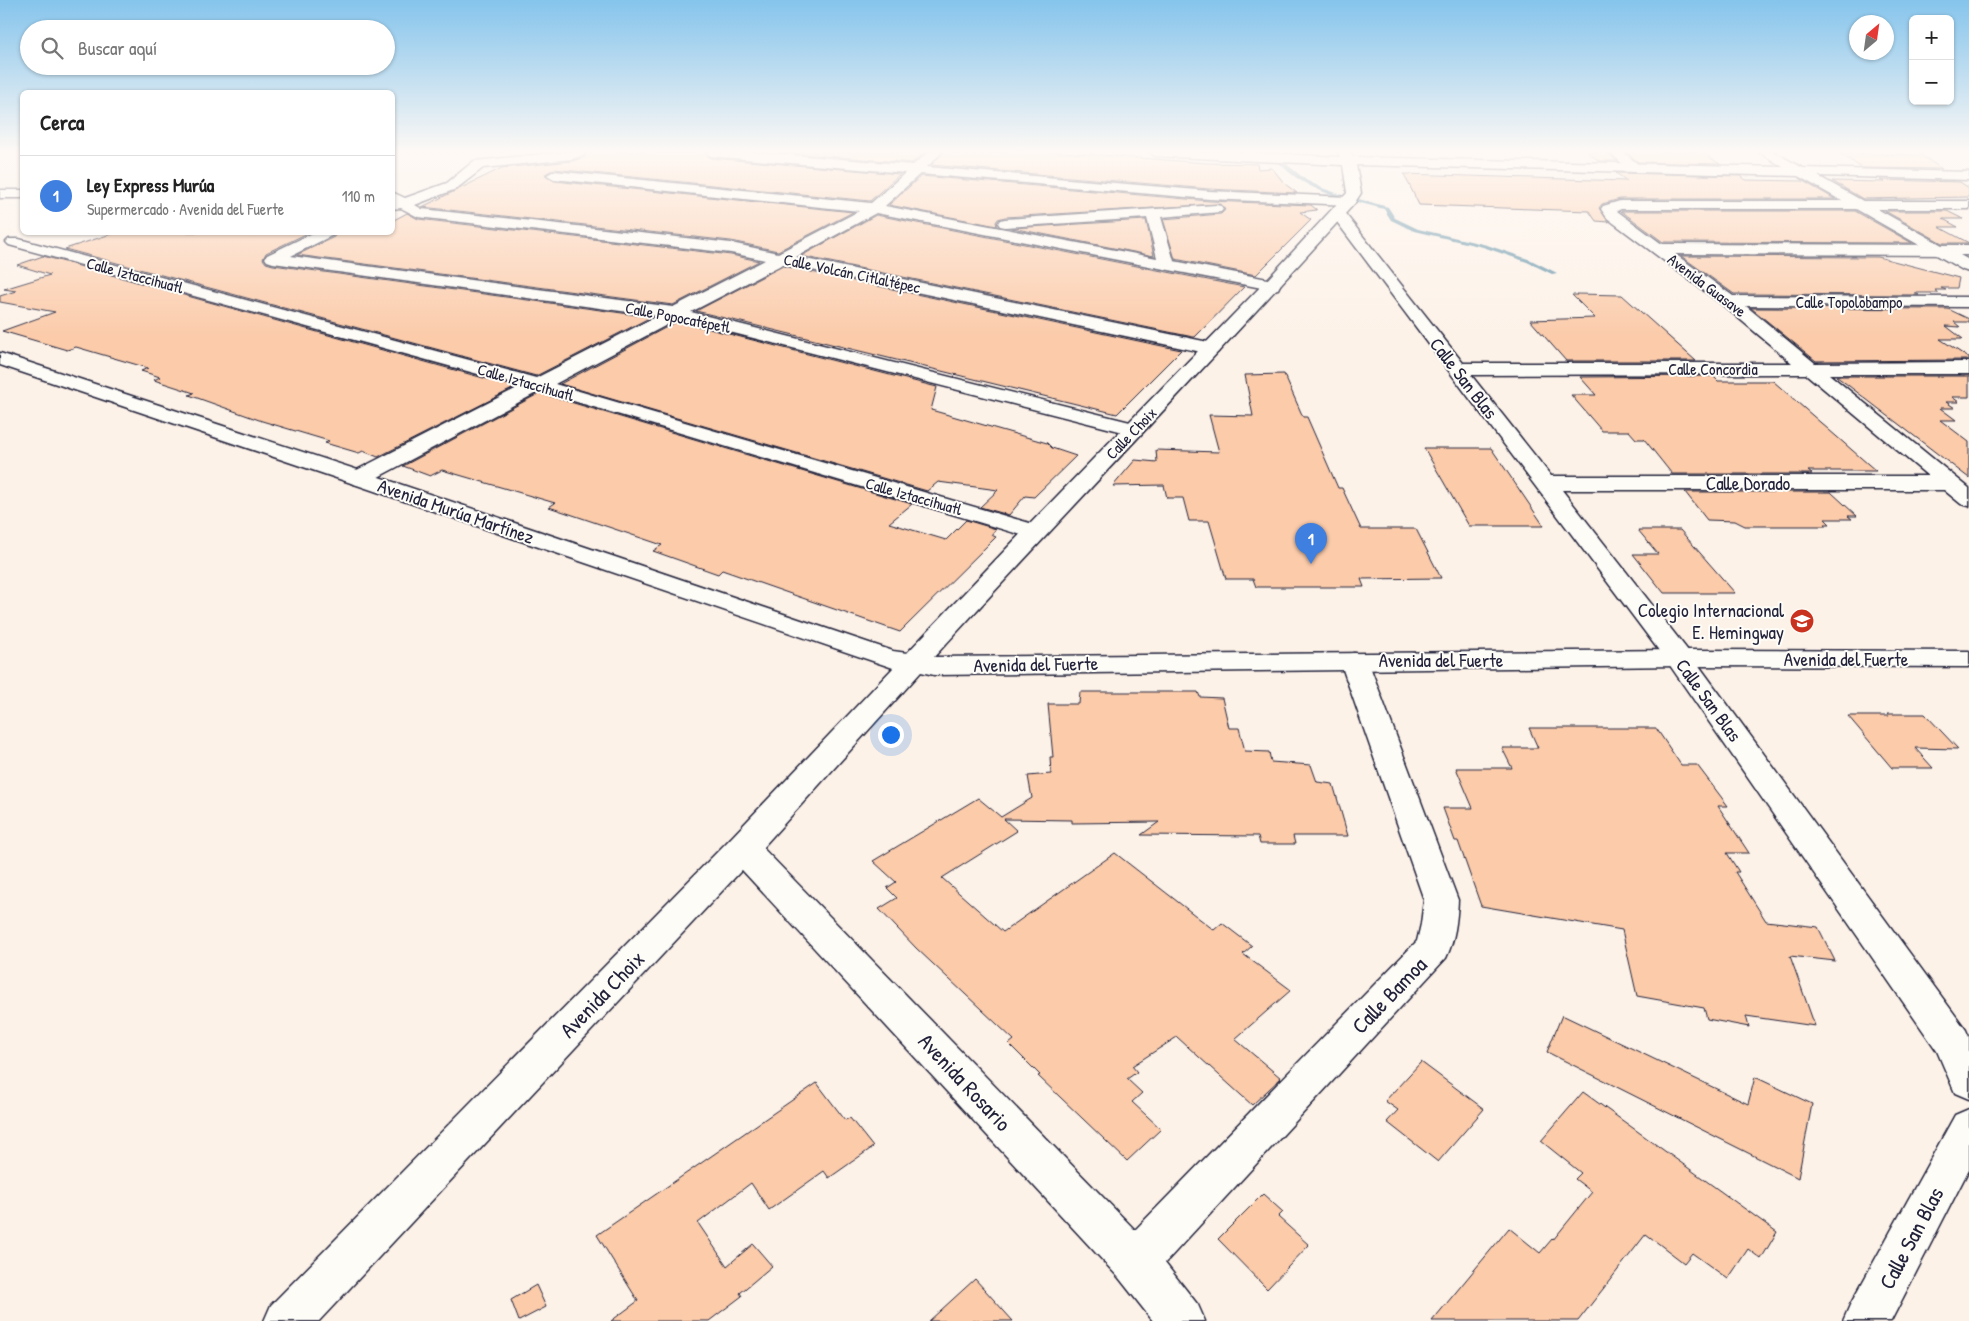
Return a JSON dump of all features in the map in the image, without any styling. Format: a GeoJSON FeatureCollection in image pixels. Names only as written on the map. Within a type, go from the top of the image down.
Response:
{"type":"FeatureCollection","features":[{"type":"Feature","properties":{"kind":"street","name":"Calle Volcán Citlaltépec"},"geometry":{"type":"LineString","coordinates":[[424,214],[731,248],[1211,348]]}},
{"type":"Feature","properties":{"kind":"street"},"geometry":{"type":"LineString","coordinates":[[359,478],[863,214]]}},
{"type":"Feature","properties":{"kind":"street"},"geometry":{"type":"LineString","coordinates":[[903,214],[1272,285]]}},
{"type":"Feature","properties":{"kind":"street"},"geometry":{"type":"LineString","coordinates":[[1153,214],[1167,265]]}},
{"type":"Feature","properties":{"kind":"street"},"geometry":{"type":"LineString","coordinates":[[966,226],[1157,214]]}},
{"type":"Feature","properties":{"kind":"street","name":"Calle Choix"},"geometry":{"type":"LineString","coordinates":[[913,664],[1035,532],[1339,214]]}},
{"type":"Feature","properties":{"kind":"street","name":"Calle San Blas"},"geometry":{"type":"LineString","coordinates":[[1348,214],[1457,369],[1679,658],[1952,1042],[1969,1081]]}},
{"type":"Feature","properties":{"kind":"street","name":"Avenida Guasave"},"geometry":{"type":"LineString","coordinates":[[1612,214],[1729,301],[1969,499]]}},
{"type":"Feature","properties":{"kind":"street"},"geometry":{"type":"LineString","coordinates":[[1873,214],[1969,268]]}},
{"type":"Feature","properties":{"kind":"street","name":"Calle Popocatépetl"},"geometry":{"type":"LineString","coordinates":[[322,235],[272,258],[675,313],[1135,429]]}},
{"type":"Feature","properties":{"kind":"street","name":"Calle Iztaccihuatl"},"geometry":{"type":"LineString","coordinates":[[14,242],[538,385],[1035,532]]}},
{"type":"Feature","properties":{"kind":"street"},"geometry":{"type":"LineString","coordinates":[[1658,248],[1969,250]]}},
{"type":"Feature","properties":{"kind":"street","name":"Calle Topolobampo"},"geometry":{"type":"LineString","coordinates":[[1729,301],[1969,302]]}},
{"type":"Feature","properties":{"kind":"street","name":"Avenida Murúa Martínez"},"geometry":{"type":"LineString","coordinates":[[0,358],[889,659],[913,664]]}},
{"type":"Feature","properties":{"kind":"street","name":"Calle Concordia"},"geometry":{"type":"LineString","coordinates":[[1457,369],[1969,368]]}},
{"type":"Feature","properties":{"kind":"street","name":"Calle Dorado"},"geometry":{"type":"LineString","coordinates":[[1546,483],[1949,483]]}},
{"type":"Feature","properties":{"kind":"street","name":"Avenida del Fuerte"},"geometry":{"type":"LineString","coordinates":[[913,664],[934,666],[1679,658],[1969,659]]}},
{"type":"Feature","properties":{"kind":"street","name":"Calle Bamoa"},"geometry":{"type":"LineString","coordinates":[[1135,1262],[1433,948],[1440,924],[1440,900],[1354,661]]}},
{"type":"Feature","properties":{"kind":"street","name":"Avenida Choix"},"geometry":{"type":"LineString","coordinates":[[287,1321],[742,848],[913,664]]}},
{"type":"Feature","properties":{"kind":"street","name":"Avenida Rosario"},"geometry":{"type":"LineString","coordinates":[[742,848],[1135,1262],[1182,1321]]}},
{"type":"Feature","properties":{"kind":"street","name":"Calle San Blas"},"geometry":{"type":"LineString","coordinates":[[1866,1321],[1969,1128]]}},
{"type":"Feature","properties":{"kind":"building"},"geometry":{"type":"Polygon","coordinates":[[[408,214],[418,219],[731,255],[759,261],[673,305],[297,255],[335,235],[395,235],[395,219],[408,214]]]}},
{"type":"Feature","properties":{"kind":"building"},"geometry":{"type":"Polygon","coordinates":[[[482,214],[850,214],[778,251],[731,241],[482,214]]]}},
{"type":"Feature","properties":{"kind":"building"},"geometry":{"type":"Polygon","coordinates":[[[933,214],[1061,214],[1005,217],[998,219],[996,222],[997,226],[933,214]]]}},
{"type":"Feature","properties":{"kind":"building"},"geometry":{"type":"Polygon","coordinates":[[[1221,214],[1302,214],[1311,220],[1256,275],[1175,259],[1163,219],[1221,214]]]}},
{"type":"Feature","properties":{"kind":"building"},"geometry":{"type":"Polygon","coordinates":[[[1591,214],[1603,214],[1609,222],[1596,221],[1591,214]]]}},
{"type":"Feature","properties":{"kind":"building"},"geometry":{"type":"Polygon","coordinates":[[[1625,214],[1860,214],[1912,243],[1663,242],[1625,214]]]}},
{"type":"Feature","properties":{"kind":"building"},"geometry":{"type":"Polygon","coordinates":[[[1890,214],[1952,214],[1963,219],[1943,219],[1958,227],[1939,227],[1969,243],[1942,243],[1890,214]]]}},
{"type":"Feature","properties":{"kind":"building"},"geometry":{"type":"Polygon","coordinates":[[[876,215],[1244,287],[1193,337],[801,256],[876,215]]]}},
{"type":"Feature","properties":{"kind":"building"},"geometry":{"type":"Polygon","coordinates":[[[1146,220],[1154,256],[1012,228],[1146,220]]]}},
{"type":"Feature","properties":{"kind":"building"},"geometry":{"type":"Polygon","coordinates":[[[108,235],[304,235],[266,253],[263,259],[266,263],[273,265],[651,317],[536,376],[65,249],[108,235]]]}},
{"type":"Feature","properties":{"kind":"building"},"geometry":{"type":"Polygon","coordinates":[[[43,256],[516,387],[378,457],[363,451],[359,453],[325,443],[329,441],[262,421],[189,395],[194,393],[154,380],[160,377],[141,371],[148,368],[76,347],[67,350],[2,331],[55,312],[0,302],[0,296],[16,291],[4,289],[50,275],[17,265],[43,256]]]}},
{"type":"Feature","properties":{"kind":"building"},"geometry":{"type":"Polygon","coordinates":[[[1681,256],[1878,257],[1959,278],[1957,288],[1935,290],[1939,293],[1915,293],[1919,295],[1734,294],[1681,256]]]}},
{"type":"Feature","properties":{"kind":"building"},"geometry":{"type":"Polygon","coordinates":[[[783,266],[1181,350],[1117,414],[696,311],[783,266]]]}},
{"type":"Feature","properties":{"kind":"building"},"geometry":{"type":"Polygon","coordinates":[[[1572,295],[1622,295],[1696,361],[1566,361],[1530,320],[1595,318],[1572,295]]]}},
{"type":"Feature","properties":{"kind":"building"},"geometry":{"type":"Polygon","coordinates":[[[1751,308],[1948,309],[1969,319],[1969,322],[1954,322],[1960,327],[1946,326],[1963,339],[1940,339],[1969,358],[1969,360],[1816,361],[1751,308]]]}},
{"type":"Feature","properties":{"kind":"building"},"geometry":{"type":"Polygon","coordinates":[[[678,321],[937,387],[931,410],[1047,443],[1052,448],[1076,456],[1034,497],[1025,496],[1009,515],[980,507],[998,490],[938,482],[927,491],[560,384],[678,321]]]}},
{"type":"Feature","properties":{"kind":"building"},"geometry":{"type":"Polygon","coordinates":[[[1284,374],[1303,417],[1307,417],[1338,488],[1342,488],[1361,529],[1416,529],[1441,578],[1361,579],[1364,587],[1256,587],[1253,579],[1226,579],[1209,521],[1189,521],[1183,498],[1167,498],[1164,485],[1113,486],[1135,460],[1157,462],[1156,450],[1219,452],[1209,415],[1253,416],[1245,375],[1284,374]]]}},
{"type":"Feature","properties":{"kind":"building"},"geometry":{"type":"Polygon","coordinates":[[[1713,376],[1718,381],[1773,381],[1876,471],[1808,471],[1812,474],[1672,474],[1644,439],[1636,439],[1629,431],[1602,431],[1571,395],[1596,395],[1580,377],[1713,376]]]}},
{"type":"Feature","properties":{"kind":"building"},"geometry":{"type":"Polygon","coordinates":[[[1836,376],[1969,376],[1969,397],[1952,397],[1959,402],[1946,402],[1955,408],[1940,408],[1956,420],[1940,420],[1969,442],[1969,478],[1836,376]]]}},
{"type":"Feature","properties":{"kind":"building"},"geometry":{"type":"Polygon","coordinates":[[[540,393],[912,504],[889,523],[946,540],[966,520],[996,529],[991,535],[996,537],[900,632],[722,570],[718,574],[653,551],[662,545],[549,507],[555,503],[442,470],[430,476],[403,466],[540,393]]]}},
{"type":"Feature","properties":{"kind":"building"},"geometry":{"type":"Polygon","coordinates":[[[1424,448],[1491,448],[1544,526],[1469,526],[1424,448]]]}},
{"type":"Feature","properties":{"kind":"building"},"geometry":{"type":"Polygon","coordinates":[[[1685,492],[1831,492],[1857,516],[1848,516],[1852,519],[1825,519],[1830,524],[1825,524],[1827,526],[1745,526],[1735,521],[1707,520],[1685,492]]]}},
{"type":"Feature","properties":{"kind":"building"},"geometry":{"type":"Polygon","coordinates":[[[1638,530],[1680,530],[1735,593],[1664,593],[1633,554],[1658,554],[1638,530]]]}},
{"type":"Feature","properties":{"kind":"building"},"geometry":{"type":"Polygon","coordinates":[[[1080,692],[1198,692],[1200,697],[1222,698],[1229,728],[1239,728],[1245,751],[1269,752],[1271,762],[1311,765],[1317,782],[1333,784],[1348,836],[1293,836],[1295,844],[1260,844],[1258,836],[1141,835],[1159,822],[1072,823],[1072,820],[1004,819],[1017,831],[942,878],[1003,932],[1115,853],[1214,930],[1222,923],[1252,946],[1243,954],[1291,990],[1235,1039],[1281,1078],[1252,1105],[1177,1037],[1132,1066],[1137,1072],[1127,1079],[1142,1093],[1132,1102],[1161,1129],[1127,1161],[1038,1076],[1040,1075],[1009,1044],[1014,1040],[916,948],[879,909],[897,898],[887,888],[896,882],[873,861],[978,798],[1001,817],[1032,798],[1028,776],[1051,774],[1050,757],[1053,757],[1048,704],[1079,704],[1080,692]]]}},
{"type":"Feature","properties":{"kind":"building"},"geometry":{"type":"Polygon","coordinates":[[[1887,714],[1925,714],[1958,749],[1915,748],[1933,768],[1892,768],[1848,716],[1889,716],[1887,714]]]}},
{"type":"Feature","properties":{"kind":"building"},"geometry":{"type":"Polygon","coordinates":[[[1529,728],[1656,728],[1681,765],[1697,765],[1728,806],[1718,806],[1749,853],[1727,853],[1739,872],[1735,872],[1766,921],[1818,927],[1835,961],[1790,956],[1815,1026],[1746,1016],[1749,1027],[1707,1019],[1704,1008],[1637,996],[1622,930],[1481,906],[1458,841],[1455,841],[1443,808],[1473,808],[1456,768],[1512,768],[1502,748],[1538,748],[1529,728]]]}},
{"type":"Feature","properties":{"kind":"building"},"geometry":{"type":"Polygon","coordinates":[[[1562,1015],[1748,1104],[1755,1077],[1812,1104],[1798,1178],[1547,1052],[1562,1015]]]}},
{"type":"Feature","properties":{"kind":"building"},"geometry":{"type":"Polygon","coordinates":[[[1421,1062],[1484,1109],[1438,1162],[1387,1122],[1398,1110],[1385,1101],[1421,1062]]]}},
{"type":"Feature","properties":{"kind":"building"},"geometry":{"type":"Polygon","coordinates":[[[817,1083],[845,1120],[850,1118],[873,1147],[829,1178],[824,1171],[769,1210],[751,1183],[698,1223],[727,1266],[753,1244],[772,1266],[740,1293],[742,1296],[709,1321],[611,1321],[638,1301],[597,1235],[817,1083]]]}},
{"type":"Feature","properties":{"kind":"building"},"geometry":{"type":"Polygon","coordinates":[[[1583,1092],[1777,1232],[1761,1259],[1748,1249],[1728,1279],[1692,1253],[1684,1263],[1646,1234],[1578,1321],[1432,1321],[1509,1228],[1540,1253],[1592,1192],[1575,1179],[1581,1173],[1541,1141],[1583,1092]]]}},
{"type":"Feature","properties":{"kind":"building"},"geometry":{"type":"Polygon","coordinates":[[[1263,1194],[1283,1212],[1278,1217],[1309,1245],[1267,1289],[1218,1239],[1263,1194]]]}},
{"type":"Feature","properties":{"kind":"building"},"geometry":{"type":"Polygon","coordinates":[[[975,1279],[1013,1321],[929,1321],[975,1279]]]}},
{"type":"Feature","properties":{"kind":"building"},"geometry":{"type":"Polygon","coordinates":[[[536,1285],[546,1307],[519,1321],[511,1300],[536,1285]]]}},
{"type":"Feature","properties":{"kind":"waterway"},"geometry":{"type":"LineString","coordinates":[[1390,214],[1393,219],[1416,230],[1485,246],[1529,261],[1554,273]]}},
{"type":"Feature","properties":{"kind":"place","name":"Ley Express Murúa"},"geometry":{"type":"Point","coordinates":[1311,564]}},
{"type":"Feature","properties":{"kind":"place","name":"Colegio Internacional E. Hemingway"},"geometry":{"type":"Point","coordinates":[1802,621]}}]}
